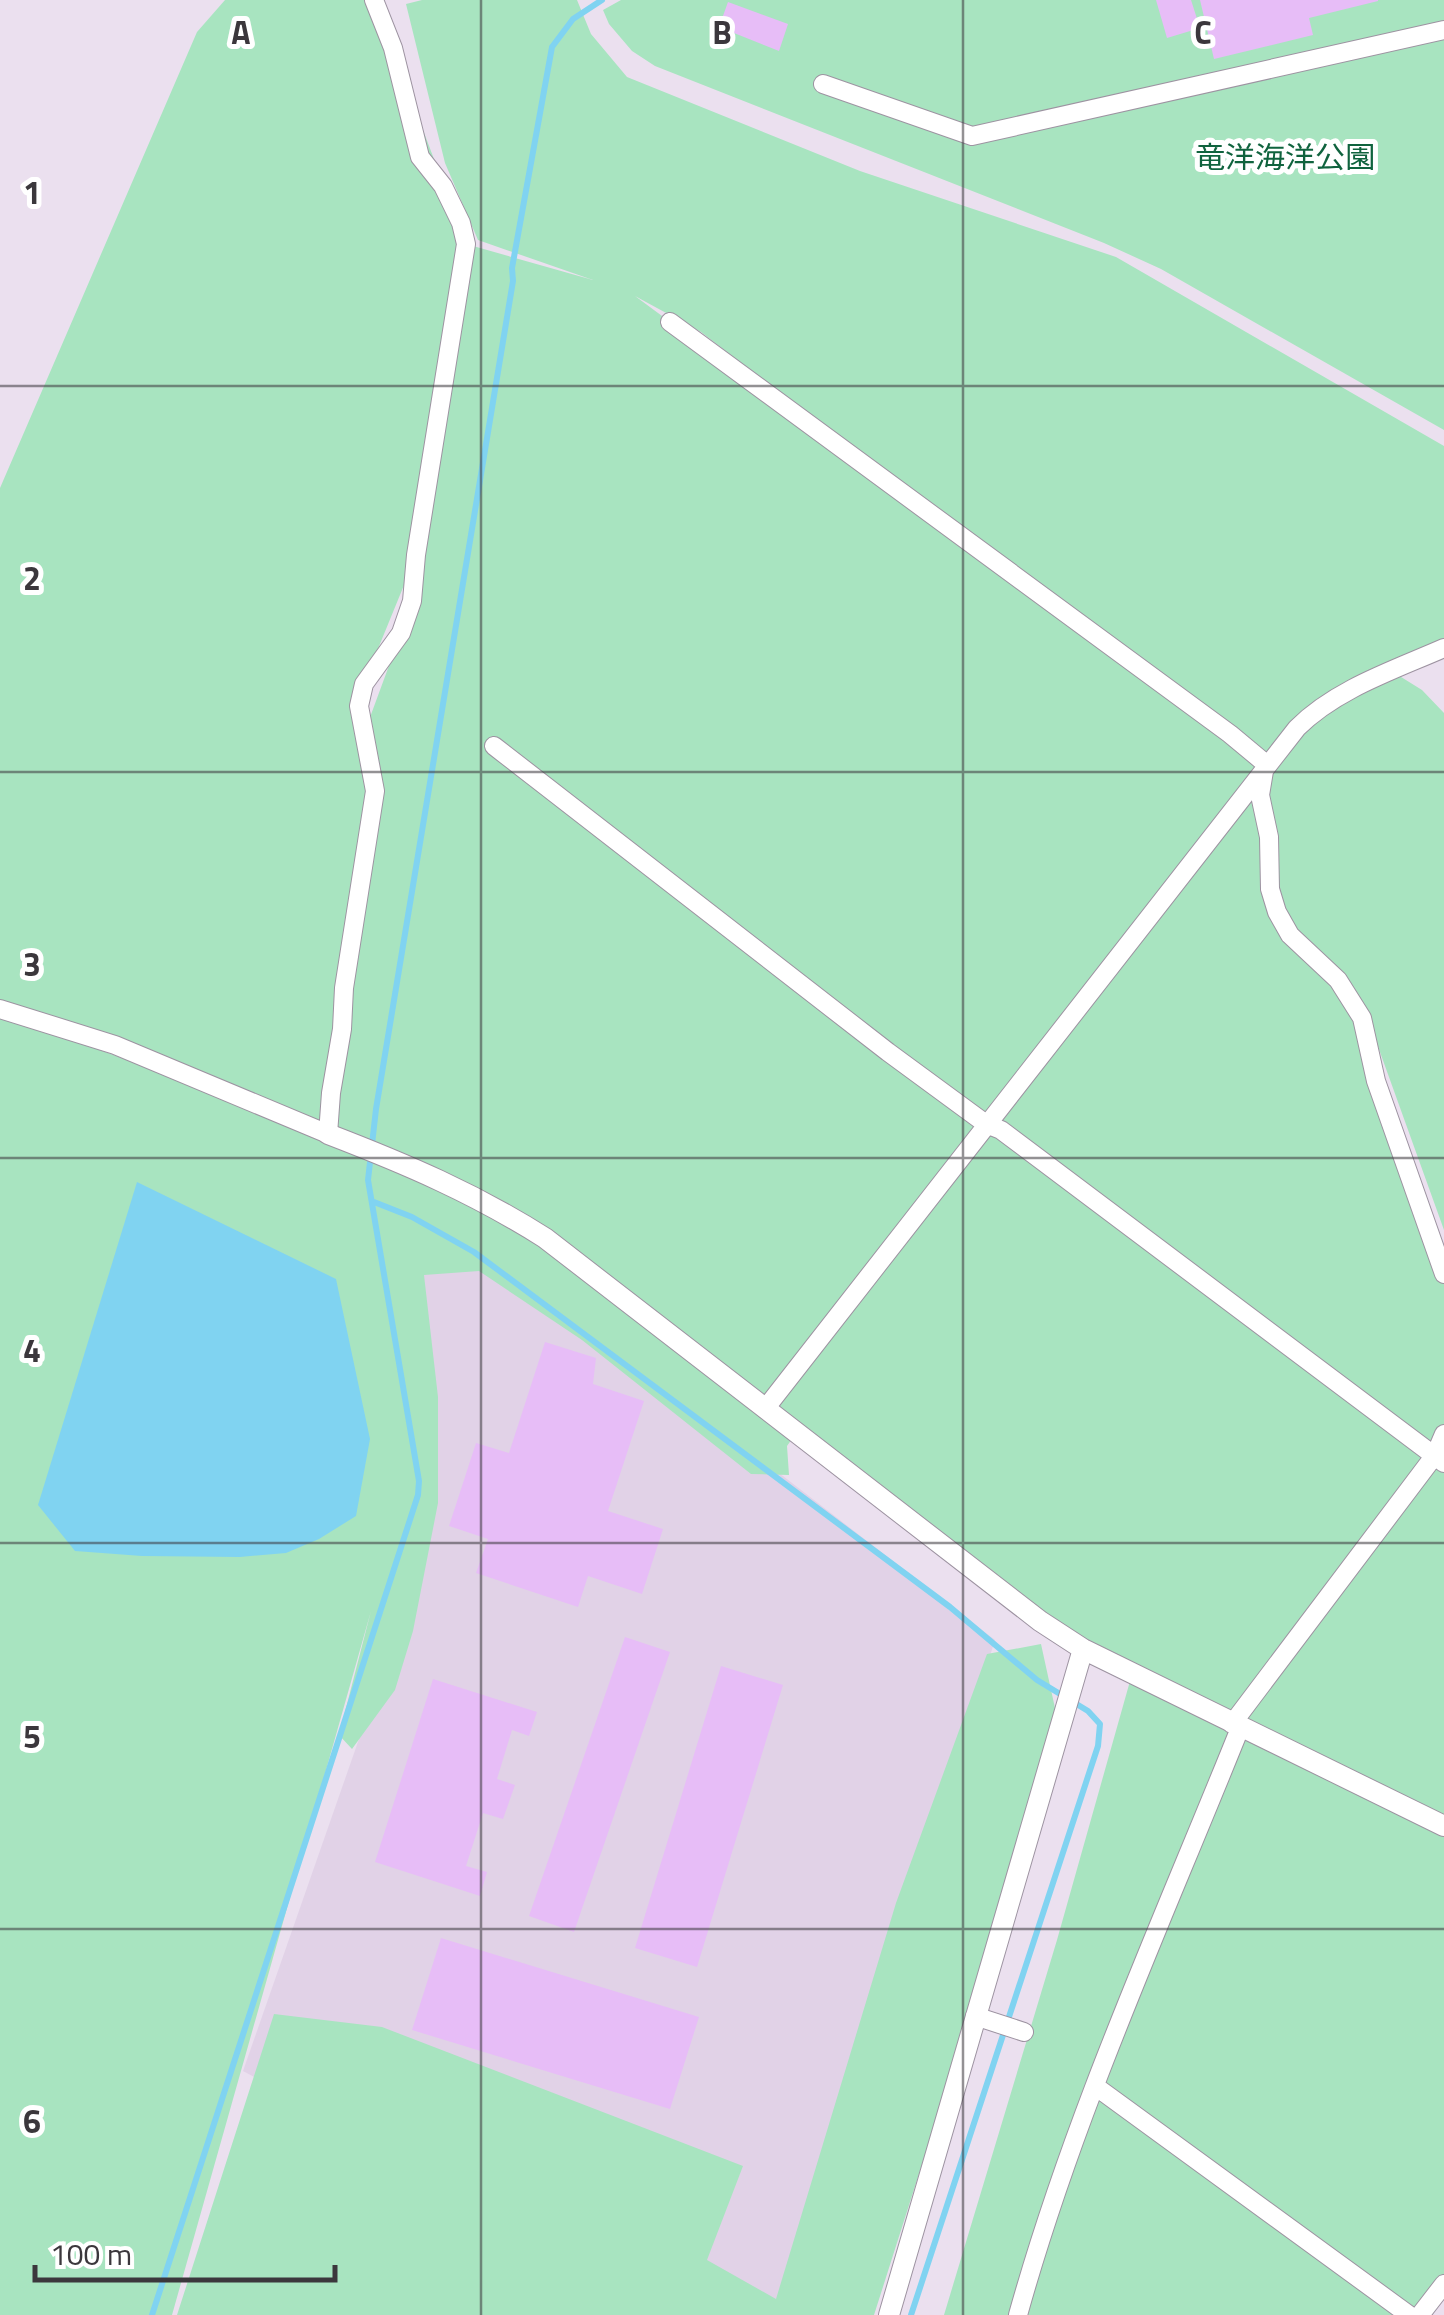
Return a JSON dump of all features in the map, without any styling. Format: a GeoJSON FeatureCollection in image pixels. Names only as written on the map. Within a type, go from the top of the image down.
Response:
{"type":"FeatureCollection","features":[{"type":"Feature","properties":{"kind":"street"},"geometry":{"type":"LineString","coordinates":[[328,1134],[344,988],[375,791],[360,706],[364,684],[401,633],[412,601],[466,244],[461,222],[443,186],[420,157],[394,48],[374,0]]}},
{"type":"Feature","properties":{"kind":"street"},"geometry":{"type":"LineString","coordinates":[[823,84],[972,136],[1444,30]]}},
{"type":"Feature","properties":{"kind":"street"},"geometry":{"type":"LineString","coordinates":[[670,322],[1018,576],[1266,764]]}},
{"type":"Feature","properties":{"kind":"street"},"geometry":{"type":"LineString","coordinates":[[765,1409],[1266,764],[1313,711],[1444,648]]}},
{"type":"Feature","properties":{"kind":"street"},"geometry":{"type":"LineString","coordinates":[[494,746],[888,1052],[986,1124],[1001,1130],[1439,1459]]}},
{"type":"Feature","properties":{"kind":"street"},"geometry":{"type":"LineString","coordinates":[[1266,764],[1260,794],[1270,837],[1270,889],[1277,912],[1290,935],[1338,980],[1362,1018],[1376,1081],[1444,1274]]}},
{"type":"Feature","properties":{"kind":"street"},"geometry":{"type":"LineString","coordinates":[[0,1009],[116,1044],[492,1204],[545,1238],[1027,1611],[1083,1649],[1444,1826]]}},
{"type":"Feature","properties":{"kind":"street"},"geometry":{"type":"LineString","coordinates":[[1018,2315],[1040,2237],[1095,2086],[1236,1726],[1439,1459],[1444,1434]]}},
{"type":"Feature","properties":{"kind":"street"},"geometry":{"type":"LineString","coordinates":[[889,2315],[1083,1649]]}},
{"type":"Feature","properties":{"kind":"street"},"geometry":{"type":"LineString","coordinates":[[975,2016],[1024,2032]]}},
{"type":"Feature","properties":{"kind":"street"},"geometry":{"type":"LineString","coordinates":[[1095,2086],[1409,2315]]}},
{"type":"Feature","properties":{"kind":"street"},"geometry":{"type":"LineString","coordinates":[[1420,2315],[1444,2284]]}},
{"type":"Feature","properties":{"kind":"shaded area"},"geometry":{"type":"Polygon","coordinates":[[[388,1203],[558,1302],[995,1640],[780,2315],[701,2315],[243,2071],[432,1530],[388,1203]]]}},
{"type":"Feature","properties":{"kind":"green space"},"geometry":{"type":"Polygon","coordinates":[[[225,0],[374,0],[466,244],[593,280],[478,240],[445,163],[406,4],[422,0],[577,0],[591,34],[627,77],[860,171],[1116,257],[1444,446],[1444,648],[1393,672],[1422,690],[1444,713],[1444,1230],[1362,1002],[1331,973],[1362,1018],[1444,1267],[1444,2284],[1407,2315],[944,2315],[1132,1674],[1083,1649],[796,1433],[787,1446],[789,1475],[751,1474],[582,1340],[479,1271],[424,1275],[438,1397],[438,1503],[413,1631],[395,1690],[352,1749],[339,1735],[371,1611],[172,2315],[0,2315],[0,1013],[303,1125],[0,1009],[0,488],[197,32],[225,0]],[[635,296],[1005,569],[1006,568],[701,332],[635,296]],[[411,568],[364,683],[369,720],[401,633],[411,568]]]}},
{"type":"Feature","properties":{"kind":"green space","name":"竜洋海洋公園"},"geometry":{"type":"Polygon","coordinates":[[[621,0],[1444,0],[1444,430],[1161,269],[655,66],[632,51],[609,24],[603,10],[621,0]]]}},
{"type":"Feature","properties":{"kind":"green space"},"geometry":{"type":"Polygon","coordinates":[[[1041,1644],[1060,1731],[874,2315],[177,2315],[274,2014],[382,2027],[743,2166],[707,2260],[776,2299],[896,1903],[987,1654],[1041,1644]]]}},
{"type":"Feature","properties":{"kind":"water"},"geometry":{"type":"Polygon","coordinates":[[[137,1182],[336,1279],[370,1439],[356,1516],[319,1539],[286,1553],[240,1557],[75,1551],[38,1505],[137,1182]]]}},
{"type":"Feature","properties":{"kind":"building"},"geometry":{"type":"Polygon","coordinates":[[[1156,0],[1191,0],[1200,28],[1167,38],[1156,0]]]}},
{"type":"Feature","properties":{"kind":"building"},"geometry":{"type":"Polygon","coordinates":[[[1200,0],[1378,1],[1309,18],[1313,35],[1214,59],[1200,0]]]}},
{"type":"Feature","properties":{"kind":"building"},"geometry":{"type":"Polygon","coordinates":[[[728,2],[788,24],[779,51],[719,27],[728,2]]]}},
{"type":"Feature","properties":{"kind":"building"},"geometry":{"type":"Polygon","coordinates":[[[545,1342],[596,1358],[593,1384],[644,1401],[608,1511],[663,1529],[642,1594],[588,1576],[578,1607],[476,1573],[488,1539],[449,1526],[476,1443],[509,1453],[545,1342]]]}},
{"type":"Feature","properties":{"kind":"building"},"geometry":{"type":"Polygon","coordinates":[[[625,1637],[670,1652],[574,1932],[529,1916],[625,1637]]]}},
{"type":"Feature","properties":{"kind":"building"},"geometry":{"type":"Polygon","coordinates":[[[721,1666],[783,1685],[697,1967],[635,1948],[721,1666]]]}},
{"type":"Feature","properties":{"kind":"building"},"geometry":{"type":"Polygon","coordinates":[[[433,1679],[537,1712],[529,1736],[512,1730],[497,1779],[515,1785],[503,1819],[483,1813],[466,1866],[487,1872],[480,1896],[375,1862],[433,1679]]]}},
{"type":"Feature","properties":{"kind":"building"},"geometry":{"type":"Polygon","coordinates":[[[441,1938],[699,2017],[670,2109],[412,2030],[441,1938]]]}},
{"type":"Feature","properties":{"kind":"waterway"},"geometry":{"type":"LineString","coordinates":[[152,2315],[418,1495],[419,1481],[368,1180],[376,1109],[513,281],[512,268],[552,47],[573,19],[602,0]]}},
{"type":"Feature","properties":{"kind":"waterway"},"geometry":{"type":"LineString","coordinates":[[374,1202],[412,1217],[474,1252],[950,1607],[1037,1680],[1088,1711],[1100,1724],[1098,1746],[911,2315]]}}]}
